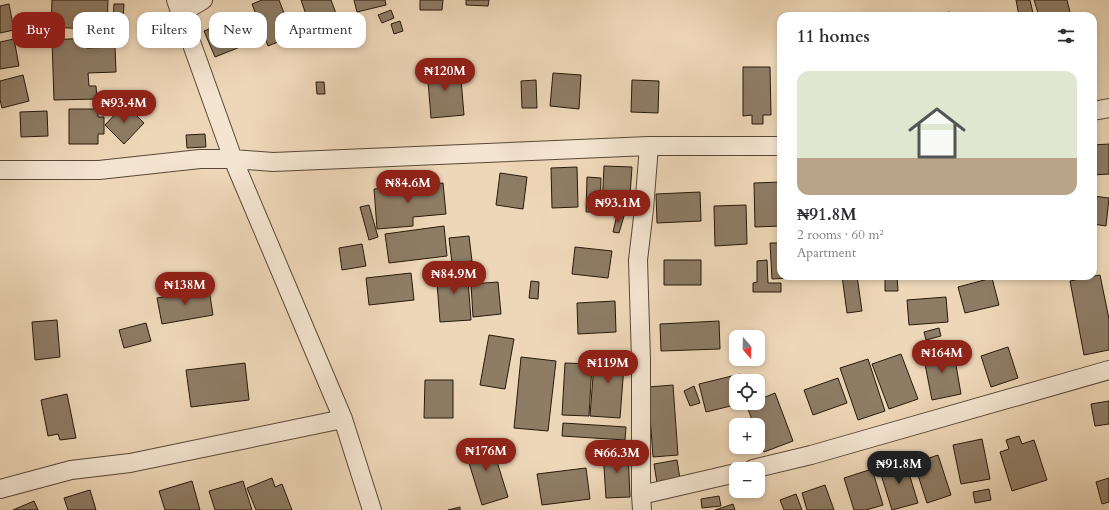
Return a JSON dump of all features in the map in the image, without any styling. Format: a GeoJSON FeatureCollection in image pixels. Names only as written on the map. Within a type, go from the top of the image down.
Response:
{"type":"FeatureCollection","features":[{"type":"Feature","properties":{"kind":"street"},"geometry":{"type":"LineString","coordinates":[[203,0],[178,7],[233,159],[343,418],[372,510]]}},
{"type":"Feature","properties":{"kind":"street"},"geometry":{"type":"LineString","coordinates":[[1097,110],[1109,108]]}},
{"type":"Feature","properties":{"kind":"street"},"geometry":{"type":"LineString","coordinates":[[648,146],[644,209],[638,260],[641,360],[642,503],[729,475]]}},
{"type":"Feature","properties":{"kind":"street"},"geometry":{"type":"LineString","coordinates":[[0,170],[99,170],[200,159],[233,159],[273,162],[648,146],[777,146]]}},
{"type":"Feature","properties":{"kind":"street"},"geometry":{"type":"LineString","coordinates":[[765,466],[811,455],[1109,370]]}},
{"type":"Feature","properties":{"kind":"street"},"geometry":{"type":"LineString","coordinates":[[0,489],[71,470],[130,463],[343,418]]}},
{"type":"Feature","properties":{"kind":"building"},"geometry":{"type":"Polygon","coordinates":[[[52,0],[108,0],[108,12],[73,12],[73,28],[65,28],[65,12],[52,12],[52,0]]]}},
{"type":"Feature","properties":{"kind":"building"},"geometry":{"type":"Polygon","coordinates":[[[262,0],[279,0],[284,12],[275,12],[275,43],[268,46],[267,43],[267,12],[255,12],[252,4],[262,0]]]}},
{"type":"Feature","properties":{"kind":"building"},"geometry":{"type":"Polygon","coordinates":[[[301,0],[331,0],[335,12],[305,12],[301,0]]]}},
{"type":"Feature","properties":{"kind":"building"},"geometry":{"type":"Polygon","coordinates":[[[354,0],[385,0],[386,5],[357,12],[354,0]]]}},
{"type":"Feature","properties":{"kind":"building"},"geometry":{"type":"Polygon","coordinates":[[[420,0],[443,0],[442,10],[420,10],[420,0]]]}},
{"type":"Feature","properties":{"kind":"building"},"geometry":{"type":"Polygon","coordinates":[[[466,0],[489,0],[488,6],[466,5],[466,0]]]}},
{"type":"Feature","properties":{"kind":"building"},"geometry":{"type":"Polygon","coordinates":[[[1016,0],[1030,0],[1033,12],[1018,12],[1016,0]]]}},
{"type":"Feature","properties":{"kind":"building"},"geometry":{"type":"Polygon","coordinates":[[[1034,0],[1067,0],[1070,12],[1038,12],[1034,0]]]}},
{"type":"Feature","properties":{"kind":"building"},"geometry":{"type":"Polygon","coordinates":[[[9,4],[12,20],[12,30],[0,33],[0,6],[9,4]]]}},
{"type":"Feature","properties":{"kind":"building"},"geometry":{"type":"Polygon","coordinates":[[[114,4],[124,4],[124,12],[114,12],[114,4]]]}},
{"type":"Feature","properties":{"kind":"building"},"geometry":{"type":"Polygon","coordinates":[[[391,10],[394,18],[382,23],[378,15],[391,10]]]}},
{"type":"Feature","properties":{"kind":"building"},"geometry":{"type":"Polygon","coordinates":[[[400,21],[403,31],[394,34],[391,24],[400,21]]]}},
{"type":"Feature","properties":{"kind":"building"},"geometry":{"type":"Polygon","coordinates":[[[209,29],[209,43],[204,31],[209,29]]]}},
{"type":"Feature","properties":{"kind":"building"},"geometry":{"type":"Polygon","coordinates":[[[12,39],[12,48],[16,48],[19,66],[0,69],[0,42],[12,39]]]}},
{"type":"Feature","properties":{"kind":"building"},"geometry":{"type":"Polygon","coordinates":[[[65,39],[73,39],[73,48],[115,48],[116,72],[88,73],[89,86],[96,86],[97,99],[54,100],[52,48],[65,48],[65,39]]]}},
{"type":"Feature","properties":{"kind":"building"},"geometry":{"type":"Polygon","coordinates":[[[211,48],[238,48],[215,57],[211,48]]]}},
{"type":"Feature","properties":{"kind":"building"},"geometry":{"type":"Polygon","coordinates":[[[460,67],[464,115],[431,118],[427,69],[460,67]]]}},
{"type":"Feature","properties":{"kind":"building"},"geometry":{"type":"Polygon","coordinates":[[[743,67],[770,67],[771,115],[763,115],[763,124],[752,124],[752,115],[743,116],[743,67]]]}},
{"type":"Feature","properties":{"kind":"building"},"geometry":{"type":"Polygon","coordinates":[[[553,73],[581,75],[579,109],[550,106],[553,73]]]}},
{"type":"Feature","properties":{"kind":"building"},"geometry":{"type":"Polygon","coordinates":[[[23,75],[29,101],[2,108],[0,100],[0,81],[23,75]]]}},
{"type":"Feature","properties":{"kind":"building"},"geometry":{"type":"Polygon","coordinates":[[[536,80],[537,108],[522,108],[521,81],[536,80]]]}},
{"type":"Feature","properties":{"kind":"building"},"geometry":{"type":"Polygon","coordinates":[[[632,80],[659,81],[658,113],[631,112],[632,80]]]}},
{"type":"Feature","properties":{"kind":"building"},"geometry":{"type":"Polygon","coordinates":[[[316,82],[324,82],[325,94],[317,94],[316,82]]]}},
{"type":"Feature","properties":{"kind":"building"},"geometry":{"type":"Polygon","coordinates":[[[125,104],[144,123],[124,144],[105,125],[125,104]]]}},
{"type":"Feature","properties":{"kind":"building"},"geometry":{"type":"Polygon","coordinates":[[[69,109],[98,109],[98,117],[104,117],[104,134],[98,134],[98,144],[69,144],[69,109]]]}},
{"type":"Feature","properties":{"kind":"building"},"geometry":{"type":"Polygon","coordinates":[[[47,111],[48,136],[21,137],[20,112],[47,111]]]}},
{"type":"Feature","properties":{"kind":"building"},"geometry":{"type":"Polygon","coordinates":[[[205,134],[206,147],[187,148],[186,135],[205,134]]]}},
{"type":"Feature","properties":{"kind":"building"},"geometry":{"type":"Polygon","coordinates":[[[1109,144],[1109,174],[1097,175],[1097,145],[1109,144]]]}},
{"type":"Feature","properties":{"kind":"building"},"geometry":{"type":"Polygon","coordinates":[[[604,166],[632,167],[629,210],[602,208],[604,166]]]}},
{"type":"Feature","properties":{"kind":"building"},"geometry":{"type":"Polygon","coordinates":[[[577,167],[578,207],[552,208],[551,168],[577,167]]]}},
{"type":"Feature","properties":{"kind":"building"},"geometry":{"type":"Polygon","coordinates":[[[500,173],[527,177],[523,209],[496,205],[500,173]]]}},
{"type":"Feature","properties":{"kind":"building"},"geometry":{"type":"Polygon","coordinates":[[[587,177],[601,178],[600,212],[586,212],[587,177]]]}},
{"type":"Feature","properties":{"kind":"building"},"geometry":{"type":"Polygon","coordinates":[[[777,182],[777,226],[755,227],[754,183],[777,182]]]}},
{"type":"Feature","properties":{"kind":"building"},"geometry":{"type":"Polygon","coordinates":[[[443,183],[446,214],[413,217],[413,226],[377,229],[374,189],[443,183]]]}},
{"type":"Feature","properties":{"kind":"building"},"geometry":{"type":"Polygon","coordinates":[[[700,192],[701,221],[657,223],[656,194],[700,192]]]}},
{"type":"Feature","properties":{"kind":"building"},"geometry":{"type":"Polygon","coordinates":[[[1097,196],[1109,198],[1106,226],[1097,225],[1097,196]]]}},
{"type":"Feature","properties":{"kind":"building"},"geometry":{"type":"Polygon","coordinates":[[[369,205],[378,237],[369,240],[360,207],[369,205]]]}},
{"type":"Feature","properties":{"kind":"building"},"geometry":{"type":"Polygon","coordinates":[[[746,205],[747,244],[715,246],[714,206],[746,205]]]}},
{"type":"Feature","properties":{"kind":"building"},"geometry":{"type":"Polygon","coordinates":[[[617,215],[624,216],[619,233],[613,232],[617,215]]]}},
{"type":"Feature","properties":{"kind":"building"},"geometry":{"type":"Polygon","coordinates":[[[444,226],[447,256],[389,263],[385,234],[444,226]]]}},
{"type":"Feature","properties":{"kind":"building"},"geometry":{"type":"Polygon","coordinates":[[[469,236],[472,261],[452,263],[449,238],[469,236]]]}},
{"type":"Feature","properties":{"kind":"building"},"geometry":{"type":"Polygon","coordinates":[[[770,243],[777,243],[777,279],[772,279],[770,243]]]}},
{"type":"Feature","properties":{"kind":"building"},"geometry":{"type":"Polygon","coordinates":[[[362,244],[366,266],[342,270],[339,248],[362,244]]]}},
{"type":"Feature","properties":{"kind":"building"},"geometry":{"type":"Polygon","coordinates":[[[575,247],[612,251],[608,278],[572,274],[575,247]]]}},
{"type":"Feature","properties":{"kind":"building"},"geometry":{"type":"Polygon","coordinates":[[[664,260],[701,260],[701,285],[664,285],[664,260]]]}},
{"type":"Feature","properties":{"kind":"building"},"geometry":{"type":"Polygon","coordinates":[[[767,260],[768,283],[781,283],[781,292],[753,292],[753,283],[757,282],[757,261],[767,260]]]}},
{"type":"Feature","properties":{"kind":"building"},"geometry":{"type":"Polygon","coordinates":[[[467,267],[471,320],[440,322],[436,270],[467,267]]]}},
{"type":"Feature","properties":{"kind":"building"},"geometry":{"type":"Polygon","coordinates":[[[411,273],[414,300],[369,305],[366,278],[411,273]]]}},
{"type":"Feature","properties":{"kind":"building"},"geometry":{"type":"Polygon","coordinates":[[[1100,275],[1109,319],[1109,350],[1084,355],[1070,281],[1097,280],[1097,276],[1100,275]]]}},
{"type":"Feature","properties":{"kind":"building"},"geometry":{"type":"Polygon","coordinates":[[[843,280],[858,280],[862,311],[847,313],[843,280]]]}},
{"type":"Feature","properties":{"kind":"building"},"geometry":{"type":"Polygon","coordinates":[[[885,280],[897,280],[898,291],[885,291],[885,280]]]}},
{"type":"Feature","properties":{"kind":"building"},"geometry":{"type":"Polygon","coordinates":[[[984,280],[993,280],[999,305],[965,313],[958,287],[984,280]]]}},
{"type":"Feature","properties":{"kind":"building"},"geometry":{"type":"Polygon","coordinates":[[[531,281],[539,282],[538,299],[529,298],[531,281]]]}},
{"type":"Feature","properties":{"kind":"building"},"geometry":{"type":"Polygon","coordinates":[[[498,282],[501,314],[473,317],[471,284],[498,282]]]}},
{"type":"Feature","properties":{"kind":"building"},"geometry":{"type":"Polygon","coordinates":[[[209,289],[213,315],[162,324],[157,298],[209,289]]]}},
{"type":"Feature","properties":{"kind":"building"},"geometry":{"type":"Polygon","coordinates":[[[946,297],[948,322],[909,325],[907,300],[946,297]]]}},
{"type":"Feature","properties":{"kind":"building"},"geometry":{"type":"Polygon","coordinates":[[[615,301],[616,332],[578,334],[577,303],[615,301]]]}},
{"type":"Feature","properties":{"kind":"building"},"geometry":{"type":"Polygon","coordinates":[[[57,320],[60,357],[35,360],[32,322],[57,320]]]}},
{"type":"Feature","properties":{"kind":"building"},"geometry":{"type":"Polygon","coordinates":[[[719,321],[720,349],[661,351],[660,324],[719,321]]]}},
{"type":"Feature","properties":{"kind":"building"},"geometry":{"type":"Polygon","coordinates":[[[146,323],[151,341],[124,348],[119,330],[146,323]]]}},
{"type":"Feature","properties":{"kind":"building"},"geometry":{"type":"Polygon","coordinates":[[[939,328],[941,336],[926,340],[924,332],[939,328]]]}},
{"type":"Feature","properties":{"kind":"building"},"geometry":{"type":"Polygon","coordinates":[[[489,335],[514,339],[505,389],[480,385],[489,335]]]}},
{"type":"Feature","properties":{"kind":"building"},"geometry":{"type":"Polygon","coordinates":[[[1008,347],[1018,378],[991,387],[981,356],[1008,347]]]}},
{"type":"Feature","properties":{"kind":"building"},"geometry":{"type":"Polygon","coordinates":[[[953,348],[961,394],[932,400],[923,354],[953,348]]]}},
{"type":"Feature","properties":{"kind":"building"},"geometry":{"type":"Polygon","coordinates":[[[595,351],[625,353],[620,418],[590,416],[595,351]]]}},
{"type":"Feature","properties":{"kind":"building"},"geometry":{"type":"Polygon","coordinates":[[[901,354],[918,399],[889,409],[872,364],[901,354]]]}},
{"type":"Feature","properties":{"kind":"building"},"geometry":{"type":"Polygon","coordinates":[[[521,357],[556,361],[548,431],[514,428],[521,357]]]}},
{"type":"Feature","properties":{"kind":"building"},"geometry":{"type":"Polygon","coordinates":[[[868,359],[885,411],[858,420],[840,368],[868,359]]]}},
{"type":"Feature","properties":{"kind":"building"},"geometry":{"type":"Polygon","coordinates":[[[245,363],[249,400],[191,407],[186,370],[245,363]]]}},
{"type":"Feature","properties":{"kind":"building"},"geometry":{"type":"Polygon","coordinates":[[[565,363],[592,364],[589,416],[562,415],[565,363]]]}},
{"type":"Feature","properties":{"kind":"building"},"geometry":{"type":"Polygon","coordinates":[[[729,377],[729,406],[706,412],[699,384],[729,377]]]}},
{"type":"Feature","properties":{"kind":"building"},"geometry":{"type":"Polygon","coordinates":[[[838,378],[847,403],[813,415],[804,390],[838,378]]]}},
{"type":"Feature","properties":{"kind":"building"},"geometry":{"type":"Polygon","coordinates":[[[425,380],[453,380],[453,418],[424,418],[425,380]]]}},
{"type":"Feature","properties":{"kind":"building"},"geometry":{"type":"Polygon","coordinates":[[[673,385],[678,455],[653,457],[648,387],[673,385]]]}},
{"type":"Feature","properties":{"kind":"building"},"geometry":{"type":"Polygon","coordinates":[[[694,386],[700,403],[690,406],[684,391],[694,386]]]}},
{"type":"Feature","properties":{"kind":"building"},"geometry":{"type":"Polygon","coordinates":[[[775,393],[793,441],[765,452],[765,418],[751,418],[748,410],[765,410],[765,397],[775,393]]]}},
{"type":"Feature","properties":{"kind":"building"},"geometry":{"type":"Polygon","coordinates":[[[67,394],[76,438],[60,440],[58,434],[48,436],[41,400],[67,394]]]}},
{"type":"Feature","properties":{"kind":"building"},"geometry":{"type":"Polygon","coordinates":[[[1109,401],[1109,424],[1095,426],[1091,404],[1109,401]]]}},
{"type":"Feature","properties":{"kind":"building"},"geometry":{"type":"Polygon","coordinates":[[[563,423],[626,427],[625,440],[562,436],[563,423]]]}},
{"type":"Feature","properties":{"kind":"building"},"geometry":{"type":"Polygon","coordinates":[[[1019,436],[1022,444],[1034,440],[1047,480],[1012,491],[1000,452],[1009,449],[1006,440],[1019,436]]]}},
{"type":"Feature","properties":{"kind":"building"},"geometry":{"type":"Polygon","coordinates":[[[490,439],[508,497],[482,505],[464,447],[490,439]]]}},
{"type":"Feature","properties":{"kind":"building"},"geometry":{"type":"Polygon","coordinates":[[[982,439],[990,479],[961,484],[953,445],[982,439]]]}},
{"type":"Feature","properties":{"kind":"building"},"geometry":{"type":"Polygon","coordinates":[[[628,450],[630,497],[606,498],[603,452],[628,450]]]}},
{"type":"Feature","properties":{"kind":"building"},"geometry":{"type":"Polygon","coordinates":[[[938,455],[951,495],[927,503],[914,463],[938,455]]]}},
{"type":"Feature","properties":{"kind":"building"},"geometry":{"type":"Polygon","coordinates":[[[677,460],[680,479],[657,483],[654,464],[677,460]]]}},
{"type":"Feature","properties":{"kind":"building"},"geometry":{"type":"Polygon","coordinates":[[[905,460],[918,503],[892,510],[879,468],[905,460]]]}},
{"type":"Feature","properties":{"kind":"building"},"geometry":{"type":"Polygon","coordinates":[[[586,468],[590,499],[542,505],[537,474],[586,468]]]}},
{"type":"Feature","properties":{"kind":"building"},"geometry":{"type":"Polygon","coordinates":[[[872,469],[883,505],[866,510],[854,510],[844,478],[872,469]]]}},
{"type":"Feature","properties":{"kind":"building"},"geometry":{"type":"Polygon","coordinates":[[[272,478],[275,487],[282,484],[292,510],[256,510],[247,488],[272,478]]]}},
{"type":"Feature","properties":{"kind":"building"},"geometry":{"type":"Polygon","coordinates":[[[1109,478],[1109,502],[1102,504],[1096,482],[1109,478]]]}},
{"type":"Feature","properties":{"kind":"building"},"geometry":{"type":"Polygon","coordinates":[[[192,481],[200,510],[165,510],[159,491],[192,481]]]}},
{"type":"Feature","properties":{"kind":"building"},"geometry":{"type":"Polygon","coordinates":[[[243,481],[252,510],[215,510],[209,491],[243,481]]]}},
{"type":"Feature","properties":{"kind":"building"},"geometry":{"type":"Polygon","coordinates":[[[825,485],[834,510],[807,510],[802,493],[825,485]]]}},
{"type":"Feature","properties":{"kind":"building"},"geometry":{"type":"Polygon","coordinates":[[[989,489],[991,500],[975,503],[973,492],[989,489]]]}},
{"type":"Feature","properties":{"kind":"building"},"geometry":{"type":"Polygon","coordinates":[[[90,490],[96,510],[68,510],[64,498],[90,490]]]}},
{"type":"Feature","properties":{"kind":"building"},"geometry":{"type":"Polygon","coordinates":[[[796,494],[802,510],[784,510],[780,500],[796,494]]]}},
{"type":"Feature","properties":{"kind":"building"},"geometry":{"type":"Polygon","coordinates":[[[719,496],[721,506],[702,508],[701,499],[719,496]]]}},
{"type":"Feature","properties":{"kind":"building"},"geometry":{"type":"Polygon","coordinates":[[[34,501],[38,510],[13,510],[34,501]]]}},
{"type":"Feature","properties":{"kind":"building"},"geometry":{"type":"Polygon","coordinates":[[[733,504],[735,510],[715,510],[733,504]]]}},
{"type":"Feature","properties":{"kind":"building"},"geometry":{"type":"Polygon","coordinates":[[[460,507],[460,510],[448,510],[460,507]]]}}]}
